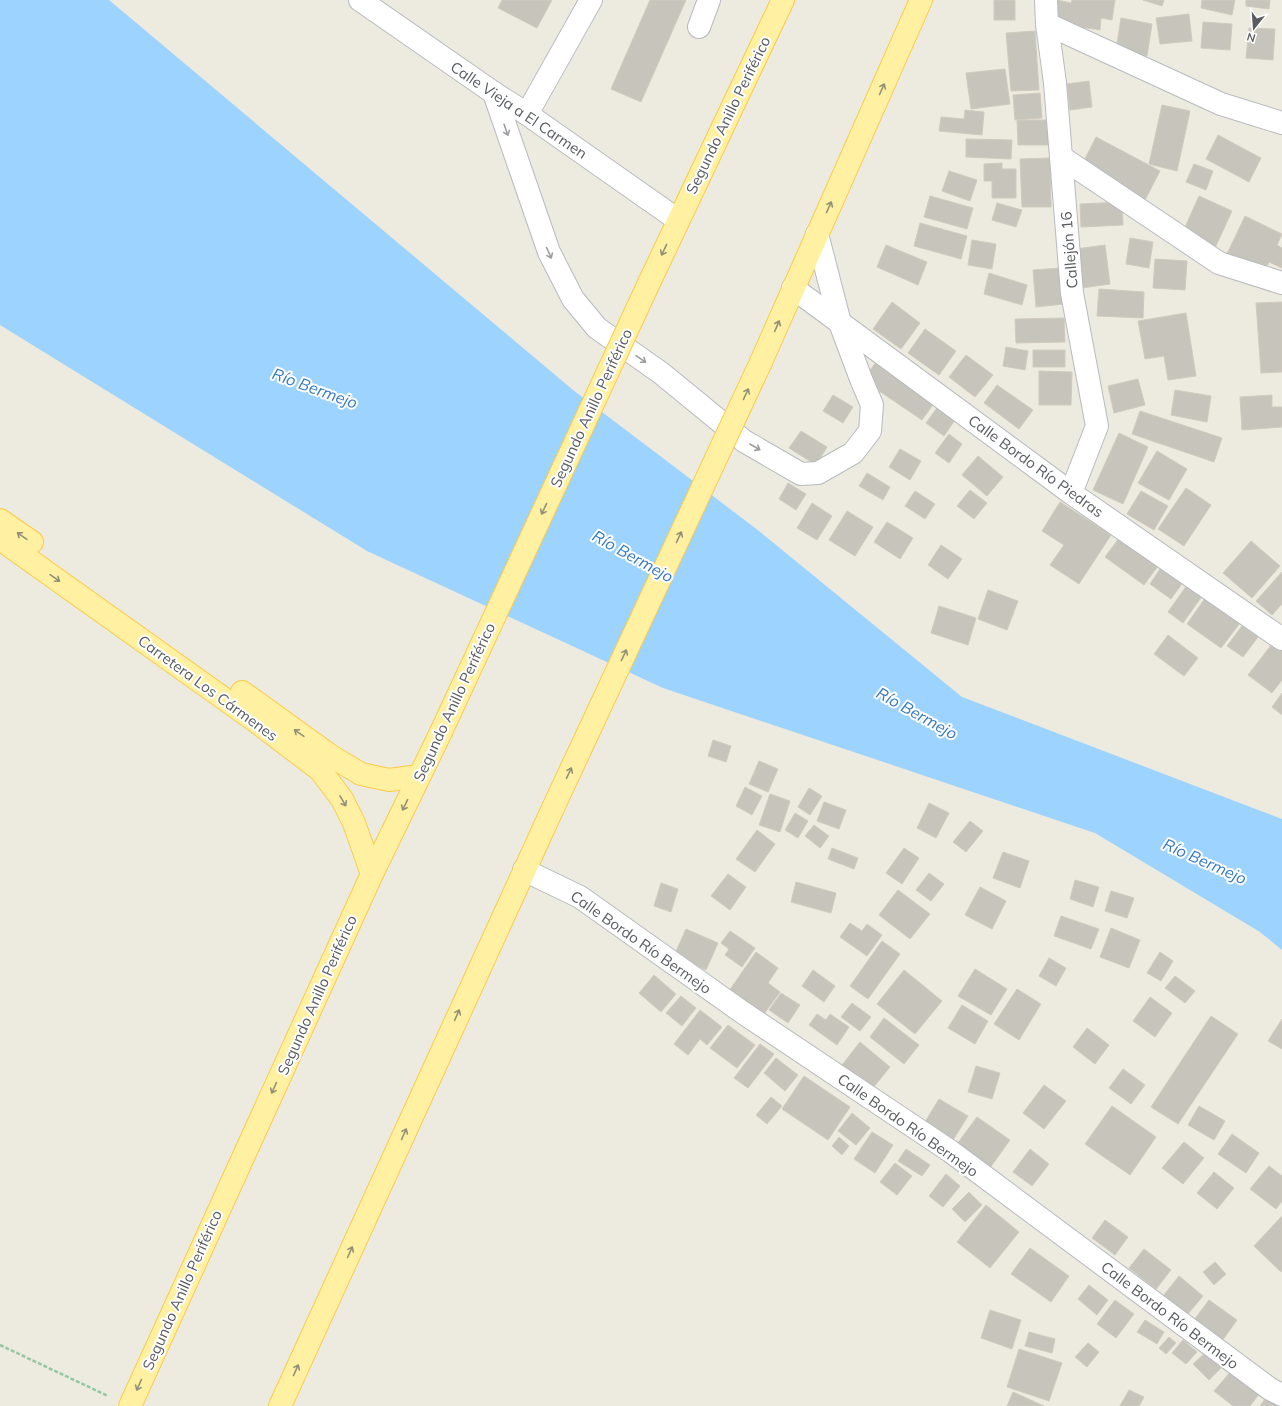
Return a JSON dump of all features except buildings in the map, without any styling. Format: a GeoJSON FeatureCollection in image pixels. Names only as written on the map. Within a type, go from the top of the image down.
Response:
{"type":"FeatureCollection","features":[{"type":"Feature","properties":{"kind":"main road","name":"Segundo Anillo Periférico"},"geometry":{"type":"LineString","coordinates":[[122,1403],[372,874],[441,732],[678,220],[783,0]]}},
{"type":"Feature","properties":{"kind":"main road"},"geometry":{"type":"LineString","coordinates":[[280,1406],[524,870],[761,362],[921,0]]}},
{"type":"Feature","properties":{"kind":"main road","name":"Carretera Los Cármenes"},"geometry":{"type":"LineString","coordinates":[[0,520],[331,756],[362,774],[389,780],[419,776]]}},
{"type":"Feature","properties":{"kind":"main road","name":"Carretera Los Cármenes"},"geometry":{"type":"LineString","coordinates":[[0,539],[254,720],[320,770],[342,799],[354,823],[372,874]]}},
{"type":"Feature","properties":{"kind":"street","name":"Calle Vieja a El Carmen"},"geometry":{"type":"LineString","coordinates":[[360,0],[494,93],[527,114],[678,220]]}},
{"type":"Feature","properties":{"kind":"street"},"geometry":{"type":"LineString","coordinates":[[527,114],[591,0]]}},
{"type":"Feature","properties":{"kind":"street"},"geometry":{"type":"LineString","coordinates":[[699,27],[709,0]]}},
{"type":"Feature","properties":{"kind":"street","name":"Callejón 16"},"geometry":{"type":"LineString","coordinates":[[1046,0],[1047,24],[1055,83],[1072,293],[1097,426],[1071,493]]}},
{"type":"Feature","properties":{"kind":"street"},"geometry":{"type":"LineString","coordinates":[[1047,24],[1221,104],[1282,122]]}},
{"type":"Feature","properties":{"kind":"street"},"geometry":{"type":"LineString","coordinates":[[494,93],[549,252],[573,299],[597,328],[661,373],[744,441],[801,474],[818,473],[853,453],[870,431],[872,405],[840,323],[817,234]]}},
{"type":"Feature","properties":{"kind":"street"},"geometry":{"type":"LineString","coordinates":[[1061,157],[1218,263],[1282,283]]}},
{"type":"Feature","properties":{"kind":"street","name":"Calle Bordo Río Piedras"},"geometry":{"type":"LineString","coordinates":[[793,288],[1071,493],[1282,639]]}},
{"type":"Feature","properties":{"kind":"street","name":"Calle Bordo Río Bermejo"},"geometry":{"type":"LineString","coordinates":[[524,870],[580,897],[742,1012],[950,1151],[1270,1389],[1282,1395]]}},
{"type":"Feature","properties":{"kind":"path"},"geometry":{"type":"LineString","coordinates":[[0,1345],[122,1403]]}},
{"type":"Feature","properties":{"kind":"water","name":"Río Bermejo"},"geometry":{"type":"Polygon","coordinates":[[[0,0],[109,0],[573,390],[759,531],[962,697],[1282,819],[1282,950],[1260,932],[1095,833],[663,688],[367,551],[0,325],[0,0]]]}}]}
